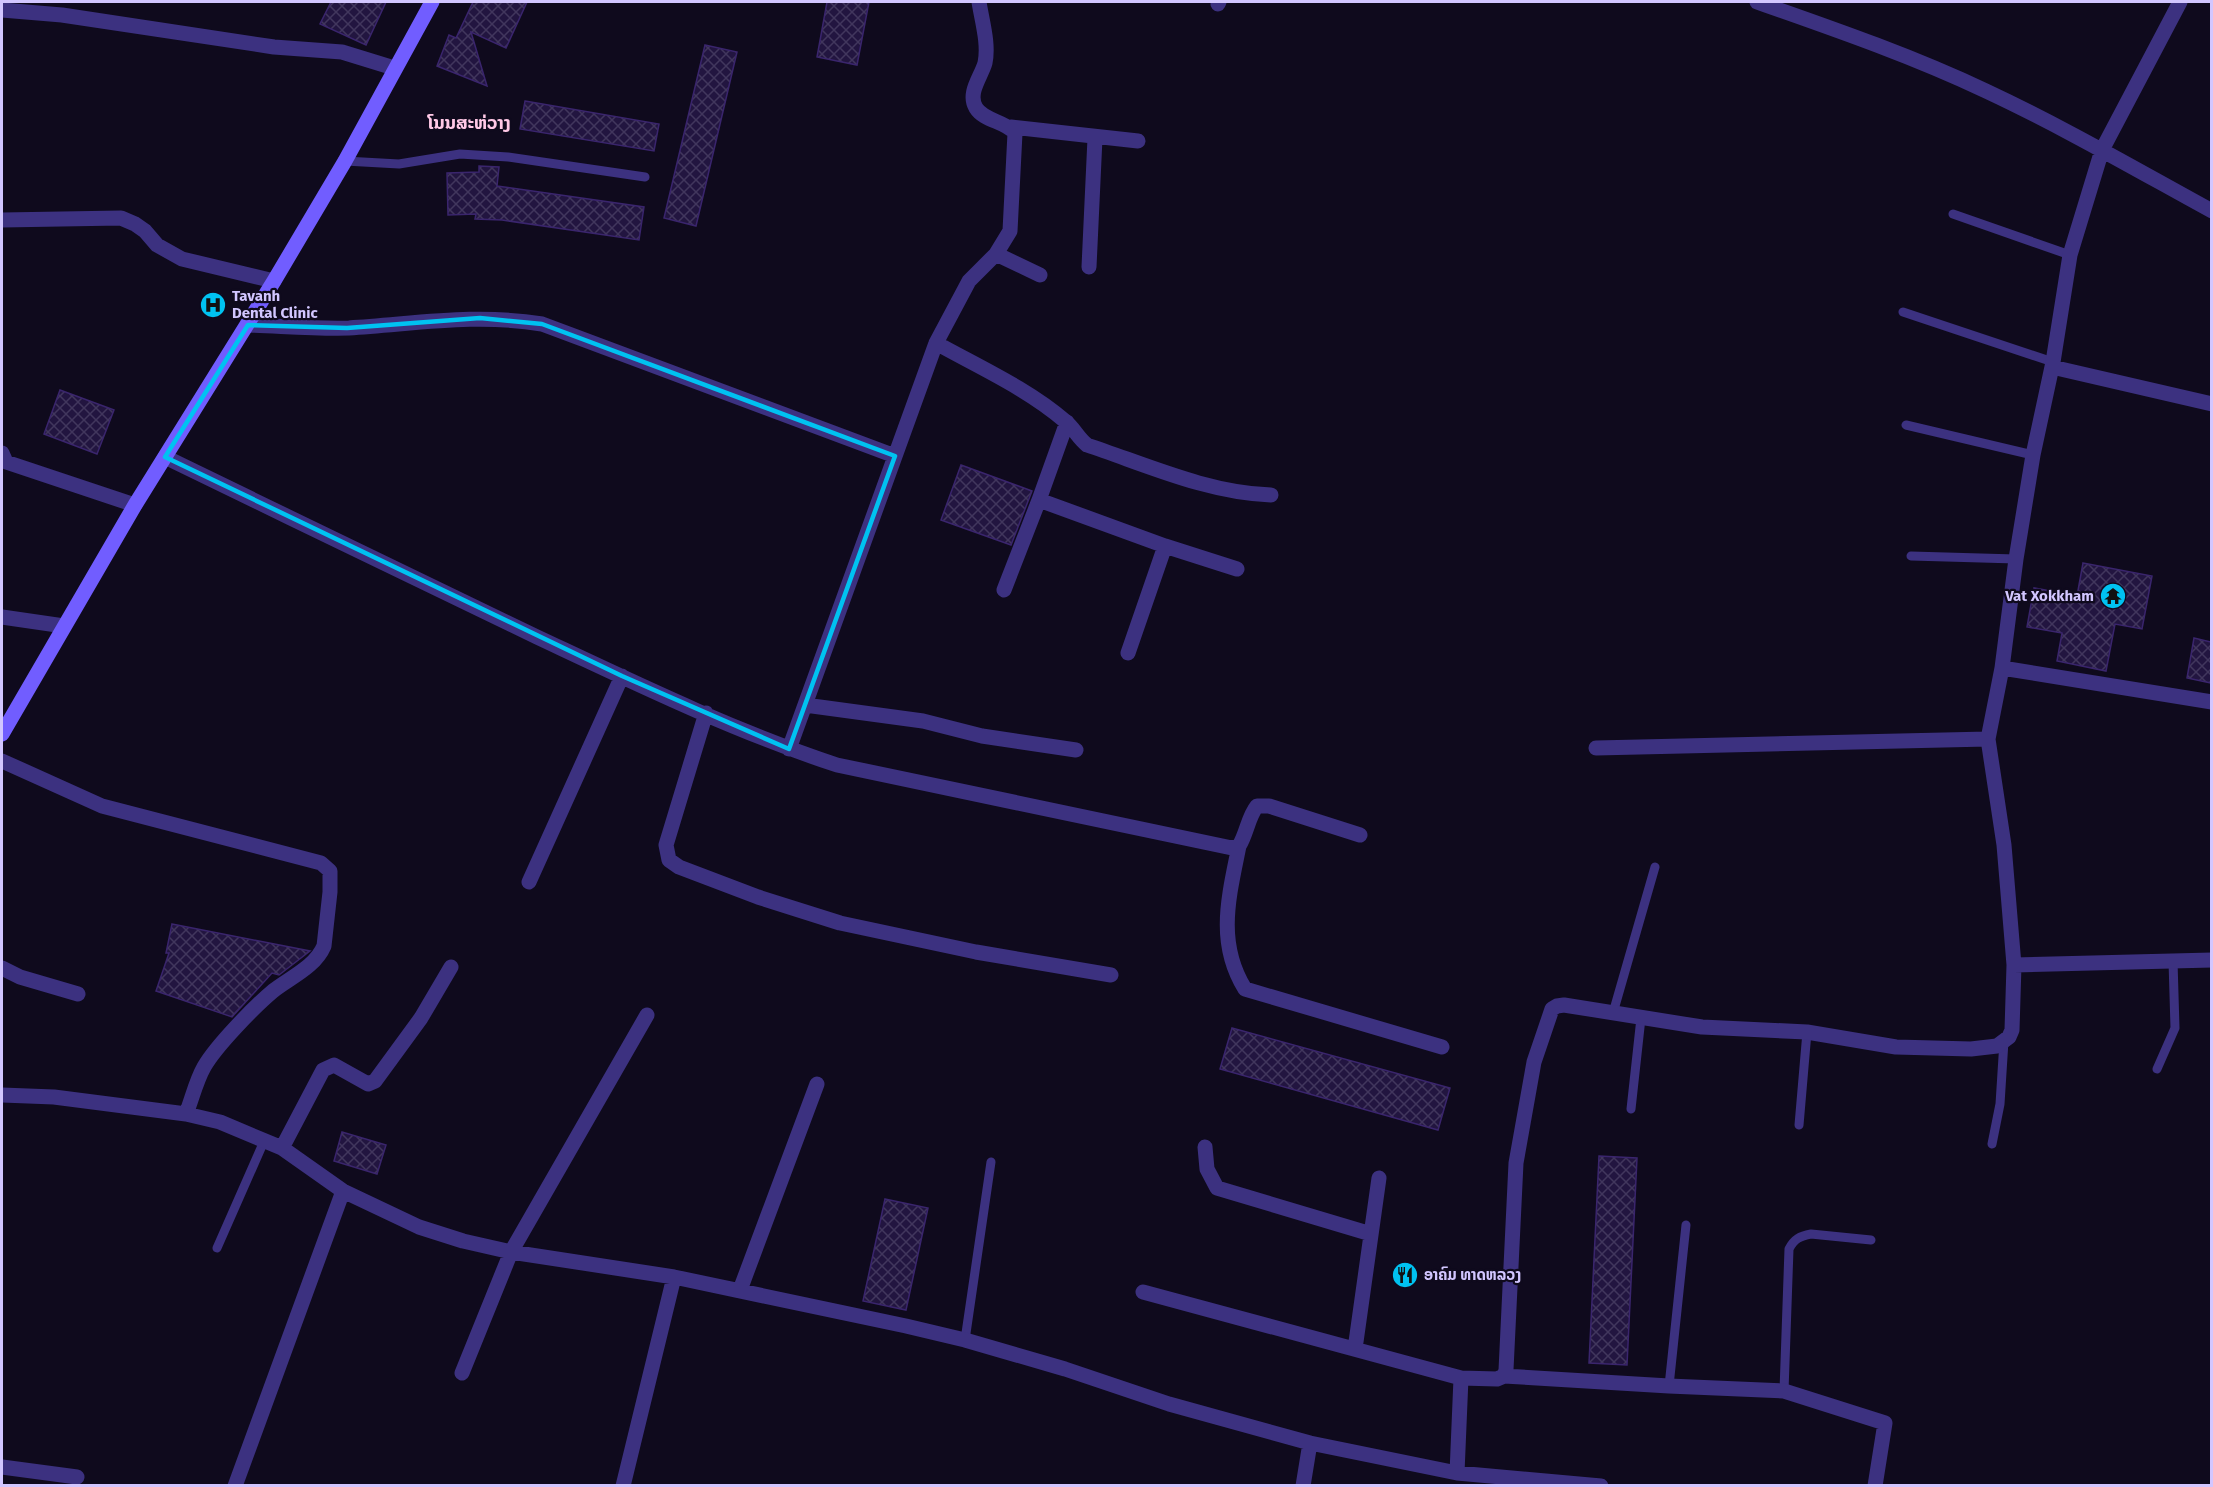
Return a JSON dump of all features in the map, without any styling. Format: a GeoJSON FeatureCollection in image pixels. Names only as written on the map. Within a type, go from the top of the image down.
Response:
{"type":"FeatureCollection","features":[{"type":"Feature","properties":{"kind":"main road"},"geometry":{"type":"LineString","coordinates":[[2,734],[135,506],[248,326],[345,161],[432,2]]}},
{"type":"Feature","properties":{"kind":"street"},"geometry":{"type":"LineString","coordinates":[[979,2],[986,52],[973,93],[977,110],[1011,127],[1138,141]]}},
{"type":"Feature","properties":{"kind":"street"},"geometry":{"type":"LineString","coordinates":[[1756,2],[1868,40],[1985,90],[2102,150],[2211,211]]}},
{"type":"Feature","properties":{"kind":"street"},"geometry":{"type":"LineString","coordinates":[[1504,1377],[1516,1163],[1534,1062],[1552,1009],[1557,1006],[1702,1027],[1808,1032],[1896,1047],[1971,1049],[1997,1046],[2009,1037],[2012,1030],[2014,965],[2004,845],[1988,739],[2002,668],[2016,559],[2033,455],[2053,364],[2070,255],[2102,150],[2180,2]]}},
{"type":"Feature","properties":{"kind":"street"},"geometry":{"type":"LineString","coordinates":[[2,10],[62,15],[274,47],[342,52],[394,68]]}},
{"type":"Feature","properties":{"kind":"street"},"geometry":{"type":"LineString","coordinates":[[789,749],[936,343],[969,281],[996,254],[1010,231],[1015,133],[1011,127]]}},
{"type":"Feature","properties":{"kind":"street"},"geometry":{"type":"LineString","coordinates":[[1089,267],[1095,138]]}},
{"type":"Feature","properties":{"kind":"street"},"geometry":{"type":"LineString","coordinates":[[2,220],[121,218],[135,224],[145,231],[157,245],[182,259],[274,281]]}},
{"type":"Feature","properties":{"kind":"street"},"geometry":{"type":"LineString","coordinates":[[996,254],[1040,275]]}},
{"type":"Feature","properties":{"kind":"street"},"geometry":{"type":"LineString","coordinates":[[248,326],[346,328],[480,318],[509,318],[542,324],[895,456]]}},
{"type":"Feature","properties":{"kind":"street"},"geometry":{"type":"LineString","coordinates":[[936,343],[1026,393],[1067,422],[1079,439],[1087,445],[1218,489],[1246,494],[1271,495]]}},
{"type":"Feature","properties":{"kind":"street"},"geometry":{"type":"LineString","coordinates":[[2053,364],[2211,404]]}},
{"type":"Feature","properties":{"kind":"street"},"geometry":{"type":"LineString","coordinates":[[1004,590],[1040,500],[1067,422]]}},
{"type":"Feature","properties":{"kind":"street"},"geometry":{"type":"LineString","coordinates":[[2,453],[6,462],[135,506]]}},
{"type":"Feature","properties":{"kind":"street"},"geometry":{"type":"LineString","coordinates":[[165,457],[622,676],[789,749],[837,765],[1232,848],[1239,846]]}},
{"type":"Feature","properties":{"kind":"street"},"geometry":{"type":"LineString","coordinates":[[1040,500],[1165,546],[1237,569]]}},
{"type":"Feature","properties":{"kind":"street"},"geometry":{"type":"LineString","coordinates":[[1128,653],[1165,546]]}},
{"type":"Feature","properties":{"kind":"street"},"geometry":{"type":"LineString","coordinates":[[2,617],[64,626]]}},
{"type":"Feature","properties":{"kind":"street"},"geometry":{"type":"LineString","coordinates":[[2002,668],[2211,702]]}},
{"type":"Feature","properties":{"kind":"street"},"geometry":{"type":"LineString","coordinates":[[529,882],[622,676]]}},
{"type":"Feature","properties":{"kind":"street"},"geometry":{"type":"LineString","coordinates":[[805,705],[923,721],[982,736],[1076,750]]}},
{"type":"Feature","properties":{"kind":"street"},"geometry":{"type":"LineString","coordinates":[[706,713],[666,845],[669,860],[679,867],[758,897],[840,924],[976,952],[1111,975]]}},
{"type":"Feature","properties":{"kind":"street"},"geometry":{"type":"LineString","coordinates":[[1596,748],[1988,739]]}},
{"type":"Feature","properties":{"kind":"street"},"geometry":{"type":"LineString","coordinates":[[2,761],[102,806],[321,863],[330,871],[330,892],[321,954],[272,992],[226,1039],[204,1067],[186,1114]]}},
{"type":"Feature","properties":{"kind":"street"},"geometry":{"type":"LineString","coordinates":[[1360,836],[1269,806],[1257,806],[1252,812],[1239,846],[1226,914],[1235,974],[1245,989],[1442,1047]]}},
{"type":"Feature","properties":{"kind":"street"},"geometry":{"type":"LineString","coordinates":[[2014,965],[2211,960]]}},
{"type":"Feature","properties":{"kind":"street"},"geometry":{"type":"LineString","coordinates":[[282,1148],[323,1070],[334,1065],[368,1084],[375,1081],[421,1018],[451,967]]}},
{"type":"Feature","properties":{"kind":"street"},"geometry":{"type":"LineString","coordinates":[[2,968],[20,977],[78,994]]}},
{"type":"Feature","properties":{"kind":"street"},"geometry":{"type":"LineString","coordinates":[[462,1373],[511,1252],[647,1015]]}},
{"type":"Feature","properties":{"kind":"street"},"geometry":{"type":"LineString","coordinates":[[740,1290],[817,1084]]}},
{"type":"Feature","properties":{"kind":"street"},"geometry":{"type":"LineString","coordinates":[[2,1095],[54,1097],[186,1114],[220,1122],[282,1148],[343,1191],[419,1227],[463,1241],[511,1252],[674,1277],[740,1290],[965,1340],[1065,1369],[1169,1404],[1310,1443],[1457,1473],[1601,1485]]}},
{"type":"Feature","properties":{"kind":"street"},"geometry":{"type":"LineString","coordinates":[[1205,1147],[1207,1169],[1217,1188],[1371,1234]]}},
{"type":"Feature","properties":{"kind":"street"},"geometry":{"type":"LineString","coordinates":[[1355,1349],[1379,1178]]}},
{"type":"Feature","properties":{"kind":"street"},"geometry":{"type":"LineString","coordinates":[[235,1485],[343,1191]]}},
{"type":"Feature","properties":{"kind":"street"},"geometry":{"type":"LineString","coordinates":[[623,1485],[674,1277]]}},
{"type":"Feature","properties":{"kind":"street"},"geometry":{"type":"LineString","coordinates":[[1143,1292],[1461,1378],[1497,1379],[1504,1377],[1784,1391],[1885,1423],[1875,1485]]}},
{"type":"Feature","properties":{"kind":"street"},"geometry":{"type":"LineString","coordinates":[[1457,1473],[1461,1378]]}},
{"type":"Feature","properties":{"kind":"street"},"geometry":{"type":"LineString","coordinates":[[1303,1485],[1310,1443]]}},
{"type":"Feature","properties":{"kind":"street"},"geometry":{"type":"LineString","coordinates":[[2,1467],[77,1477]]}},
{"type":"Feature","properties":{"kind":"lane"},"geometry":{"type":"LineString","coordinates":[[345,161],[399,164],[460,154],[508,158],[645,177]]}},
{"type":"Feature","properties":{"kind":"lane"},"geometry":{"type":"LineString","coordinates":[[1953,214],[2070,255]]}},
{"type":"Feature","properties":{"kind":"lane"},"geometry":{"type":"LineString","coordinates":[[1903,312],[2053,364]]}},
{"type":"Feature","properties":{"kind":"lane"},"geometry":{"type":"LineString","coordinates":[[1906,425],[2033,455]]}},
{"type":"Feature","properties":{"kind":"lane"},"geometry":{"type":"LineString","coordinates":[[1911,556],[2016,559]]}},
{"type":"Feature","properties":{"kind":"lane"},"geometry":{"type":"LineString","coordinates":[[1613,1013],[1655,867]]}},
{"type":"Feature","properties":{"kind":"lane"},"geometry":{"type":"LineString","coordinates":[[2157,1069],[2175,1028],[2173,961]]}},
{"type":"Feature","properties":{"kind":"lane"},"geometry":{"type":"LineString","coordinates":[[1631,1109],[1641,1018]]}},
{"type":"Feature","properties":{"kind":"lane"},"geometry":{"type":"LineString","coordinates":[[1798,1125],[1808,1032]]}},
{"type":"Feature","properties":{"kind":"lane"},"geometry":{"type":"LineString","coordinates":[[1992,1144],[2000,1104],[2004,1041]]}},
{"type":"Feature","properties":{"kind":"lane"},"geometry":{"type":"LineString","coordinates":[[217,1248],[265,1139]]}},
{"type":"Feature","properties":{"kind":"lane"},"geometry":{"type":"LineString","coordinates":[[965,1340],[991,1162]]}},
{"type":"Feature","properties":{"kind":"lane"},"geometry":{"type":"LineString","coordinates":[[1669,1386],[1686,1225]]}},
{"type":"Feature","properties":{"kind":"lane"},"geometry":{"type":"LineString","coordinates":[[1784,1391],[1789,1249],[1793,1242],[1802,1236],[1811,1234],[1871,1240]]}},
{"type":"Feature","properties":{"kind":"highlighted area"},"geometry":{"type":"Polygon","coordinates":[[[480,318],[542,324],[895,456],[789,749],[622,676],[165,457],[248,325],[347,328],[480,318]]]}},
{"type":"Feature","properties":{"kind":"building"},"geometry":{"type":"Polygon","coordinates":[[[331,2],[386,2],[366,45],[320,24],[331,2]]]}},
{"type":"Feature","properties":{"kind":"building"},"geometry":{"type":"Polygon","coordinates":[[[473,2],[527,2],[506,48],[471,32],[487,86],[437,66],[449,35],[456,38],[473,2]]]}},
{"type":"Feature","properties":{"kind":"building"},"geometry":{"type":"Polygon","coordinates":[[[827,2],[869,2],[857,65],[817,57],[827,2]]]}},
{"type":"Feature","properties":{"kind":"building"},"geometry":{"type":"Polygon","coordinates":[[[705,45],[737,52],[696,226],[664,218],[705,45]]]}},
{"type":"Feature","properties":{"kind":"building"},"geometry":{"type":"Polygon","coordinates":[[[525,101],[659,124],[654,151],[520,129],[525,101]]]}},
{"type":"Feature","properties":{"kind":"building"},"geometry":{"type":"Polygon","coordinates":[[[479,166],[499,167],[497,186],[644,207],[639,240],[502,220],[475,219],[476,214],[448,215],[447,173],[479,172],[479,166]]]}},
{"type":"Feature","properties":{"kind":"building"},"geometry":{"type":"Polygon","coordinates":[[[60,390],[114,410],[97,454],[44,434],[60,390]]]}},
{"type":"Feature","properties":{"kind":"building"},"geometry":{"type":"Polygon","coordinates":[[[961,465],[1032,491],[1011,545],[941,520],[961,465]]]}},
{"type":"Feature","properties":{"kind":"building"},"geometry":{"type":"Polygon","coordinates":[[[2083,563],[2152,576],[2142,629],[2115,624],[2106,671],[2057,661],[2062,633],[2027,627],[2034,588],[2077,596],[2083,563]]]}},
{"type":"Feature","properties":{"kind":"building"},"geometry":{"type":"Polygon","coordinates":[[[2194,638],[2211,642],[2211,683],[2187,678],[2194,638]]]}},
{"type":"Feature","properties":{"kind":"building"},"geometry":{"type":"Polygon","coordinates":[[[172,924],[310,951],[279,975],[272,973],[232,1017],[156,991],[169,953],[166,953],[172,924]]]}},
{"type":"Feature","properties":{"kind":"building"},"geometry":{"type":"Polygon","coordinates":[[[1232,1028],[1450,1088],[1438,1130],[1220,1069],[1232,1028]]]}},
{"type":"Feature","properties":{"kind":"building"},"geometry":{"type":"Polygon","coordinates":[[[342,1132],[386,1145],[377,1174],[334,1161],[342,1132]]]}},
{"type":"Feature","properties":{"kind":"building"},"geometry":{"type":"Polygon","coordinates":[[[1599,1156],[1637,1158],[1627,1365],[1589,1363],[1599,1156]]]}},
{"type":"Feature","properties":{"kind":"building"},"geometry":{"type":"Polygon","coordinates":[[[885,1199],[928,1208],[906,1310],[863,1301],[885,1199]]]}},
{"type":"Feature","properties":{"kind":"place","name":"Tavanh Dental Clinic"},"geometry":{"type":"Point","coordinates":[213,305]}},
{"type":"Feature","properties":{"kind":"place","name":"Vat Xokkham"},"geometry":{"type":"Point","coordinates":[2113,596]}},
{"type":"Feature","properties":{"kind":"place","name":"ອາຄົມ ທາດຫລວງ"},"geometry":{"type":"Point","coordinates":[1405,1275]}},
{"type":"Feature","properties":{"kind":"district","name":"ໂນນສະຫ່ວາງ"},"geometry":{"type":"Point","coordinates":[469,123]}}]}
